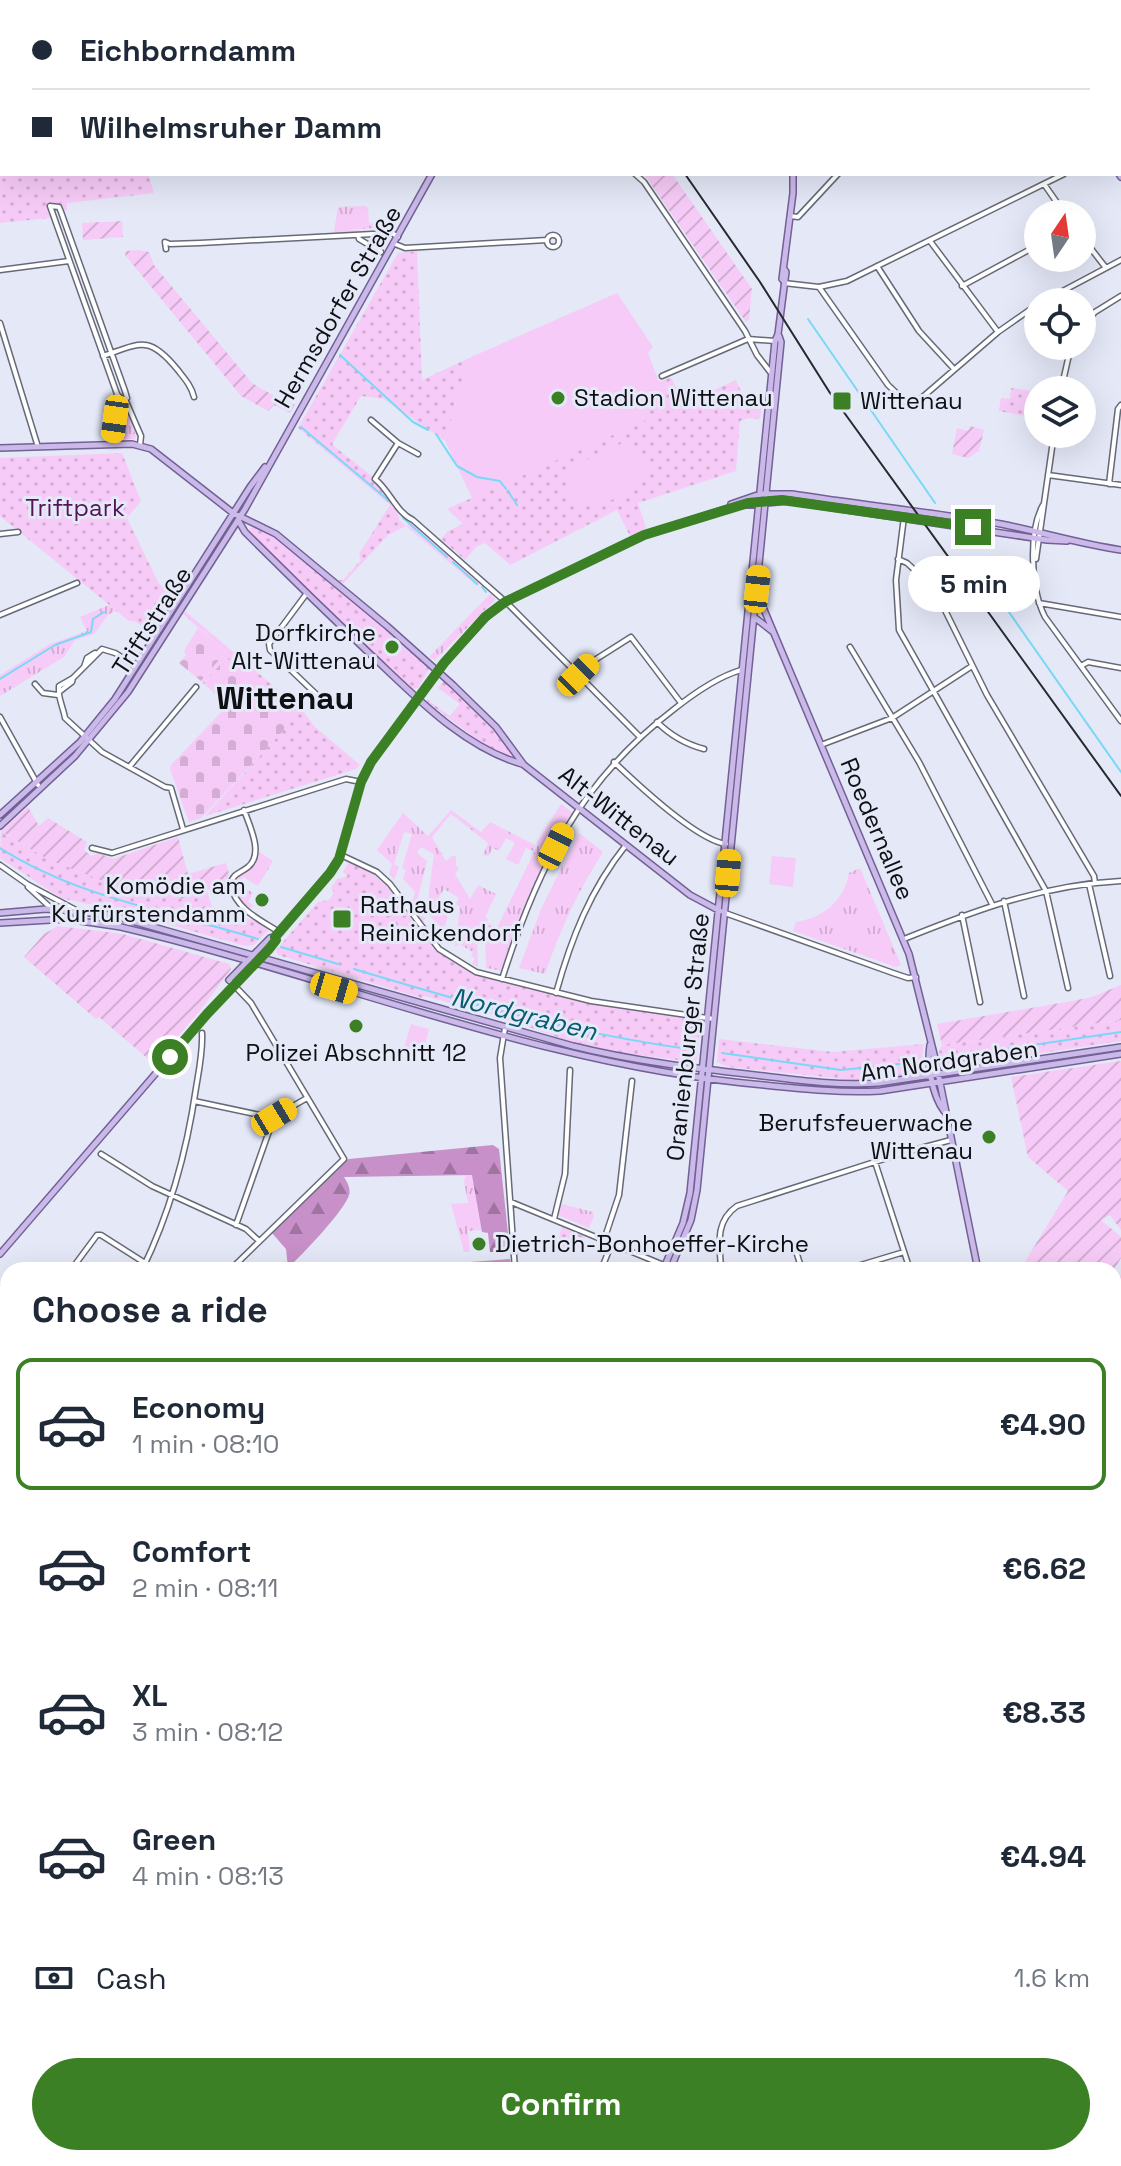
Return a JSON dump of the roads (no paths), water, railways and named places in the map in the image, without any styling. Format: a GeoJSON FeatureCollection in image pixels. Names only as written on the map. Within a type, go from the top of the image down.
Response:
{"type":"FeatureCollection","features":[{"type":"Feature","properties":{"kind":"main road","name":"Hermsdorfer Straße"},"geometry":{"type":"LineString","coordinates":[[239,519],[431,176]]}},
{"type":"Feature","properties":{"kind":"main road","name":"Oranienburger Straße"},"geometry":{"type":"LineString","coordinates":[[726,873],[726,844],[745,670],[757,593],[772,374],[793,176]]}},
{"type":"Feature","properties":{"kind":"main road","name":"Oranienburger Straße"},"geometry":{"type":"LineString","coordinates":[[764,478],[781,341],[776,338]]}},
{"type":"Feature","properties":{"kind":"main road"},"geometry":{"type":"LineString","coordinates":[[0,448],[140,445]]}},
{"type":"Feature","properties":{"kind":"main road","name":"Alt-Wittenau"},"geometry":{"type":"LineString","coordinates":[[140,445],[151,449],[233,513],[245,532],[419,698],[482,747],[524,765]]}},
{"type":"Feature","properties":{"kind":"main road","name":"Hermsdorfer Straße"},"geometry":{"type":"LineString","coordinates":[[233,513],[273,456]]}},
{"type":"Feature","properties":{"kind":"main road"},"geometry":{"type":"LineString","coordinates":[[0,1254],[246,962],[277,934],[330,873],[341,855],[361,782],[371,762],[437,671],[485,617],[505,602],[636,538],[723,509],[745,498],[822,502],[1038,535]]}},
{"type":"Feature","properties":{"kind":"main road"},"geometry":{"type":"LineString","coordinates":[[871,509],[904,517],[1062,537],[1067,541],[1121,550]]}},
{"type":"Feature","properties":{"kind":"main road","name":"Triftstraße"},"geometry":{"type":"LineString","coordinates":[[1,821],[87,739],[128,692],[202,561],[233,513]]}},
{"type":"Feature","properties":{"kind":"main road","name":"Alt-Wittenau"},"geometry":{"type":"LineString","coordinates":[[239,519],[276,534],[437,671],[496,727],[524,765],[690,895],[722,912]]}},
{"type":"Feature","properties":{"kind":"main road","name":"Triftstraße"},"geometry":{"type":"LineString","coordinates":[[87,739],[239,519]]}},
{"type":"Feature","properties":{"kind":"main road"},"geometry":{"type":"LineString","coordinates":[[245,532],[253,523]]}},
{"type":"Feature","properties":{"kind":"main road","name":"Oranienburger Straße"},"geometry":{"type":"LineString","coordinates":[[669,1262],[689,1201],[705,1079],[745,670],[748,611],[758,551]]}},
{"type":"Feature","properties":{"kind":"main road"},"geometry":{"type":"LineString","coordinates":[[202,561],[209,566]]}},
{"type":"Feature","properties":{"kind":"main road","name":"Roedernallee"},"geometry":{"type":"LineString","coordinates":[[757,593],[904,939],[916,977],[976,1262]]}},
{"type":"Feature","properties":{"kind":"main road"},"geometry":{"type":"LineString","coordinates":[[748,611],[754,617]]}},
{"type":"Feature","properties":{"kind":"main road","name":"Roedernallee"},"geometry":{"type":"LineString","coordinates":[[754,617],[774,634]]}},
{"type":"Feature","properties":{"kind":"main road"},"geometry":{"type":"LineString","coordinates":[[0,913],[52,909]]}},
{"type":"Feature","properties":{"kind":"main road","name":"Am Nordgraben"},"geometry":{"type":"LineString","coordinates":[[52,909],[130,919],[600,1053],[706,1069],[851,1084],[935,1075],[1121,1047]]}},
{"type":"Feature","properties":{"kind":"main road"},"geometry":{"type":"LineString","coordinates":[[0,923],[67,919]]}},
{"type":"Feature","properties":{"kind":"main road","name":"Am Nordgraben"},"geometry":{"type":"LineString","coordinates":[[67,919],[132,929],[603,1062],[705,1079],[843,1092],[937,1084],[1121,1054]]}},
{"type":"Feature","properties":{"kind":"main road"},"geometry":{"type":"LineString","coordinates":[[232,982],[261,957],[276,940],[277,934]]}},
{"type":"Feature","properties":{"kind":"main road"},"geometry":{"type":"LineString","coordinates":[[273,970],[276,961]]}},
{"type":"Feature","properties":{"kind":"main road"},"geometry":{"type":"LineString","coordinates":[[360,995],[363,986]]}},
{"type":"Feature","properties":{"kind":"street"},"geometry":{"type":"LineString","coordinates":[[637,176],[772,374]]}},
{"type":"Feature","properties":{"kind":"street"},"geometry":{"type":"LineString","coordinates":[[790,216],[798,217],[836,176]]}},
{"type":"Feature","properties":{"kind":"street"},"geometry":{"type":"LineString","coordinates":[[784,282],[819,287],[847,281],[1060,176]]}},
{"type":"Feature","properties":{"kind":"street"},"geometry":{"type":"LineString","coordinates":[[1044,184],[1055,200]]}},
{"type":"Feature","properties":{"kind":"street"},"geometry":{"type":"LineString","coordinates":[[113,444],[117,403],[123,399],[127,398],[59,207],[50,206],[103,356],[123,399],[141,436],[140,445]]}},
{"type":"Feature","properties":{"kind":"street"},"geometry":{"type":"LineString","coordinates":[[166,249],[165,242],[392,233],[398,237]]}},
{"type":"Feature","properties":{"kind":"street"},"geometry":{"type":"LineString","coordinates":[[358,235],[359,239],[381,252]]}},
{"type":"Feature","properties":{"kind":"street"},"geometry":{"type":"LineString","coordinates":[[395,244],[405,248],[547,240]]}},
{"type":"Feature","properties":{"kind":"street"},"geometry":{"type":"LineString","coordinates":[[930,241],[998,332]]}},
{"type":"Feature","properties":{"kind":"street"},"geometry":{"type":"LineString","coordinates":[[962,286],[1024,253]]}},
{"type":"Feature","properties":{"kind":"street"},"geometry":{"type":"LineString","coordinates":[[1096,255],[1106,268]]}},
{"type":"Feature","properties":{"kind":"street"},"geometry":{"type":"LineString","coordinates":[[1068,288],[1121,260]]}},
{"type":"Feature","properties":{"kind":"street"},"geometry":{"type":"LineString","coordinates":[[0,270],[69,261]]}},
{"type":"Feature","properties":{"kind":"street"},"geometry":{"type":"LineString","coordinates":[[71,267],[79,264]]}},
{"type":"Feature","properties":{"kind":"street"},"geometry":{"type":"LineString","coordinates":[[877,266],[919,331],[955,370]]}},
{"type":"Feature","properties":{"kind":"street"},"geometry":{"type":"LineString","coordinates":[[826,286],[827,297]]}},
{"type":"Feature","properties":{"kind":"street"},"geometry":{"type":"LineString","coordinates":[[819,287],[888,385],[911,407],[998,332],[1024,314]]}},
{"type":"Feature","properties":{"kind":"street"},"geometry":{"type":"LineString","coordinates":[[1096,311],[1121,296]]}},
{"type":"Feature","properties":{"kind":"street"},"geometry":{"type":"LineString","coordinates":[[0,323],[38,447]]}},
{"type":"Feature","properties":{"kind":"street"},"geometry":{"type":"LineString","coordinates":[[662,376],[751,339],[776,338]]}},
{"type":"Feature","properties":{"kind":"street"},"geometry":{"type":"LineString","coordinates":[[103,356],[137,345],[158,348],[191,386],[194,397]]}},
{"type":"Feature","properties":{"kind":"street"},"geometry":{"type":"LineString","coordinates":[[1109,484],[1120,407]]}},
{"type":"Feature","properties":{"kind":"street"},"geometry":{"type":"LineString","coordinates":[[371,420],[398,443],[418,454]]}},
{"type":"Feature","properties":{"kind":"street"},"geometry":{"type":"LineString","coordinates":[[398,443],[375,479],[387,489],[405,516],[505,602],[640,737]]}},
{"type":"Feature","properties":{"kind":"street"},"geometry":{"type":"LineString","coordinates":[[1052,448],[1035,565],[1039,603],[1045,617],[1121,721]]}},
{"type":"Feature","properties":{"kind":"street"},"geometry":{"type":"LineString","coordinates":[[1048,475],[1121,485]]}},
{"type":"Feature","properties":{"kind":"street"},"geometry":{"type":"LineString","coordinates":[[904,517],[896,580],[899,630],[1046,891],[1068,988]]}},
{"type":"Feature","properties":{"kind":"street"},"geometry":{"type":"LineString","coordinates":[[0,534],[18,532]]}},
{"type":"Feature","properties":{"kind":"street"},"geometry":{"type":"LineString","coordinates":[[898,559],[907,563],[934,588],[972,666],[1094,876],[1092,883],[1110,976]]}},
{"type":"Feature","properties":{"kind":"street"},"geometry":{"type":"LineString","coordinates":[[0,615],[77,583]]}},
{"type":"Feature","properties":{"kind":"street"},"geometry":{"type":"LineString","coordinates":[[307,593],[269,644],[270,650],[317,695],[330,700]]}},
{"type":"Feature","properties":{"kind":"street"},"geometry":{"type":"LineString","coordinates":[[1039,603],[1121,617]]}},
{"type":"Feature","properties":{"kind":"street"},"geometry":{"type":"LineString","coordinates":[[578,675],[590,663],[631,637],[681,703]]}},
{"type":"Feature","properties":{"kind":"street"},"geometry":{"type":"LineString","coordinates":[[850,647],[941,802],[992,904]]}},
{"type":"Feature","properties":{"kind":"street"},"geometry":{"type":"LineString","coordinates":[[35,684],[43,693],[58,694],[102,649],[136,666]]}},
{"type":"Feature","properties":{"kind":"street"},"geometry":{"type":"LineString","coordinates":[[1081,666],[1088,662],[1121,668]]}},
{"type":"Feature","properties":{"kind":"street"},"geometry":{"type":"LineString","coordinates":[[821,745],[892,718],[972,666]]}},
{"type":"Feature","properties":{"kind":"street"},"geometry":{"type":"LineString","coordinates":[[502,979],[531,897],[578,808],[614,762],[681,703],[730,673],[745,670]]}},
{"type":"Feature","properties":{"kind":"street"},"geometry":{"type":"LineString","coordinates":[[130,766],[196,687]]}},
{"type":"Feature","properties":{"kind":"street"},"geometry":{"type":"LineString","coordinates":[[58,694],[65,718],[102,752],[171,788],[183,829]]}},
{"type":"Feature","properties":{"kind":"street"},"geometry":{"type":"LineString","coordinates":[[0,717],[38,786]]}},
{"type":"Feature","properties":{"kind":"street"},"geometry":{"type":"LineString","coordinates":[[657,722],[670,735],[704,749]]}},
{"type":"Feature","properties":{"kind":"street"},"geometry":{"type":"LineString","coordinates":[[614,762],[637,784],[697,830],[726,844]]}},
{"type":"Feature","properties":{"kind":"street"},"geometry":{"type":"LineString","coordinates":[[92,848],[112,853],[346,779],[361,782]]}},
{"type":"Feature","properties":{"kind":"street"},"geometry":{"type":"LineString","coordinates":[[244,810],[256,853],[251,864],[230,879],[232,892],[242,908],[277,934]]}},
{"type":"Feature","properties":{"kind":"street"},"geometry":{"type":"LineString","coordinates":[[556,993],[567,953],[584,912],[626,845]]}},
{"type":"Feature","properties":{"kind":"street"},"geometry":{"type":"LineString","coordinates":[[341,855],[372,868],[390,884],[428,937],[446,955],[476,972],[556,993],[711,1019]]}},
{"type":"Feature","properties":{"kind":"street","name":"Am Nordgraben"},"geometry":{"type":"LineString","coordinates":[[0,865],[27,884],[76,910]]}},
{"type":"Feature","properties":{"kind":"street"},"geometry":{"type":"LineString","coordinates":[[904,939],[992,904],[1046,891],[1121,881]]}},
{"type":"Feature","properties":{"kind":"street","name":"Am Nordgraben"},"geometry":{"type":"LineString","coordinates":[[27,884],[67,919]]}},
{"type":"Feature","properties":{"kind":"street"},"geometry":{"type":"LineString","coordinates":[[1004,901],[1024,996]]}},
{"type":"Feature","properties":{"kind":"street","name":"Alt-Wittenau"},"geometry":{"type":"LineString","coordinates":[[722,912],[897,974],[916,977]]}},
{"type":"Feature","properties":{"kind":"street"},"geometry":{"type":"LineString","coordinates":[[962,915],[980,1002]]}},
{"type":"Feature","properties":{"kind":"street"},"geometry":{"type":"LineString","coordinates":[[232,982],[251,1003],[344,1159],[238,1262]]}},
{"type":"Feature","properties":{"kind":"street"},"geometry":{"type":"LineString","coordinates":[[505,1028],[500,1058],[514,1262]]}},
{"type":"Feature","properties":{"kind":"street"},"geometry":{"type":"LineString","coordinates":[[146,1262],[158,1234],[186,1144],[202,1033]]}},
{"type":"Feature","properties":{"kind":"street"},"geometry":{"type":"LineString","coordinates":[[554,1219],[565,1174],[570,1070]]}},
{"type":"Feature","properties":{"kind":"street"},"geometry":{"type":"LineString","coordinates":[[604,1240],[619,1195],[632,1081]]}},
{"type":"Feature","properties":{"kind":"street"},"geometry":{"type":"LineString","coordinates":[[236,1225],[274,1118],[307,1098]]}},
{"type":"Feature","properties":{"kind":"street"},"geometry":{"type":"LineString","coordinates":[[194,1101],[274,1118]]}},
{"type":"Feature","properties":{"kind":"street"},"geometry":{"type":"LineString","coordinates":[[721,1262],[720,1226],[727,1213],[737,1206],[951,1140]]}},
{"type":"Feature","properties":{"kind":"street"},"geometry":{"type":"LineString","coordinates":[[101,1154],[133,1176],[246,1229],[259,1241]]}},
{"type":"Feature","properties":{"kind":"street"},"geometry":{"type":"LineString","coordinates":[[875,1162],[907,1262]]}},
{"type":"Feature","properties":{"kind":"street"},"geometry":{"type":"LineString","coordinates":[[510,1202],[652,1262]]}},
{"type":"Feature","properties":{"kind":"street"},"geometry":{"type":"LineString","coordinates":[[77,1262],[97,1235],[101,1235],[142,1262]]}},
{"type":"Feature","properties":{"kind":"street"},"geometry":{"type":"LineString","coordinates":[[604,1262],[612,1243]]}},
{"type":"Feature","properties":{"kind":"street"},"geometry":{"type":"LineString","coordinates":[[795,1248],[799,1262]]}},
{"type":"Feature","properties":{"kind":"street"},"geometry":{"type":"LineString","coordinates":[[872,1262],[904,1252]]}},
{"type":"Feature","properties":{"kind":"waterway"},"geometry":{"type":"LineString","coordinates":[[808,319],[935,503]]}},
{"type":"Feature","properties":{"kind":"waterway"},"geometry":{"type":"LineString","coordinates":[[340,355],[413,422],[428,430]]}},
{"type":"Feature","properties":{"kind":"waterway"},"geometry":{"type":"LineString","coordinates":[[301,427],[394,505]]}},
{"type":"Feature","properties":{"kind":"waterway"},"geometry":{"type":"LineString","coordinates":[[436,434],[457,466],[477,477],[500,481],[506,489]]}},
{"type":"Feature","properties":{"kind":"waterway"},"geometry":{"type":"LineString","coordinates":[[508,491],[513,499]]}},
{"type":"Feature","properties":{"kind":"waterway"},"geometry":{"type":"LineString","coordinates":[[514,500],[517,505]]}},
{"type":"Feature","properties":{"kind":"waterway"},"geometry":{"type":"LineString","coordinates":[[403,518],[447,557]]}},
{"type":"Feature","properties":{"kind":"waterway"},"geometry":{"type":"LineString","coordinates":[[453,562],[477,584]]}},
{"type":"Feature","properties":{"kind":"waterway"},"geometry":{"type":"LineString","coordinates":[[978,568],[1121,772]]}},
{"type":"Feature","properties":{"kind":"waterway"},"geometry":{"type":"LineString","coordinates":[[482,587],[486,592]]}},
{"type":"Feature","properties":{"kind":"waterway"},"geometry":{"type":"LineString","coordinates":[[0,679],[55,645],[91,632],[93,619],[104,612]]}},
{"type":"Feature","properties":{"kind":"waterway","name":"Nordgraben"},"geometry":{"type":"LineString","coordinates":[[0,848],[61,880],[93,892],[258,939]]}},
{"type":"Feature","properties":{"kind":"waterway","name":"Nordgraben"},"geometry":{"type":"LineString","coordinates":[[281,947],[338,964]]}},
{"type":"Feature","properties":{"kind":"waterway","name":"Nordgraben"},"geometry":{"type":"LineString","coordinates":[[354,969],[523,1017],[609,1036],[696,1050]]}},
{"type":"Feature","properties":{"kind":"waterway","name":"Nordgraben"},"geometry":{"type":"LineString","coordinates":[[946,1058],[1121,1032]]}},
{"type":"Feature","properties":{"kind":"waterway","name":"Nordgraben"},"geometry":{"type":"LineString","coordinates":[[722,1053],[841,1070],[918,1062]]}},
{"type":"Feature","properties":{"kind":"tram line"},"geometry":{"type":"LineString","coordinates":[[686,176],[760,282],[830,393],[1121,796]]}},
{"type":"Feature","properties":{"kind":"place","name":"Stadion Wittenau"},"geometry":{"type":"Point","coordinates":[558,398]}},
{"type":"Feature","properties":{"kind":"place","name":"Wittenau"},"geometry":{"type":"Point","coordinates":[842,401]}},
{"type":"Feature","properties":{"kind":"place","name":"Dorfkirche Alt-Wittenau"},"geometry":{"type":"Point","coordinates":[392,647]}},
{"type":"Feature","properties":{"kind":"place","name":"Komödie am Kurfürstendamm"},"geometry":{"type":"Point","coordinates":[262,900]}},
{"type":"Feature","properties":{"kind":"place","name":"Rathaus Reinickendorf"},"geometry":{"type":"Point","coordinates":[342,919]}},
{"type":"Feature","properties":{"kind":"place","name":"Polizei Abschnitt 12"},"geometry":{"type":"Point","coordinates":[356,1026]}},
{"type":"Feature","properties":{"kind":"place","name":"Berufsfeuerwache Wittenau"},"geometry":{"type":"Point","coordinates":[989,1137]}},
{"type":"Feature","properties":{"kind":"place","name":"Dietrich-Bonhoeffer-Kirche"},"geometry":{"type":"Point","coordinates":[479,1244]}},
{"type":"Feature","properties":{"kind":"district","name":"Wittenau"},"geometry":{"type":"Point","coordinates":[285,698]}},
{"type":"Feature","properties":{"kind":"park label","name":"Triftpark"},"geometry":{"type":"Point","coordinates":[75,508]}}]}
